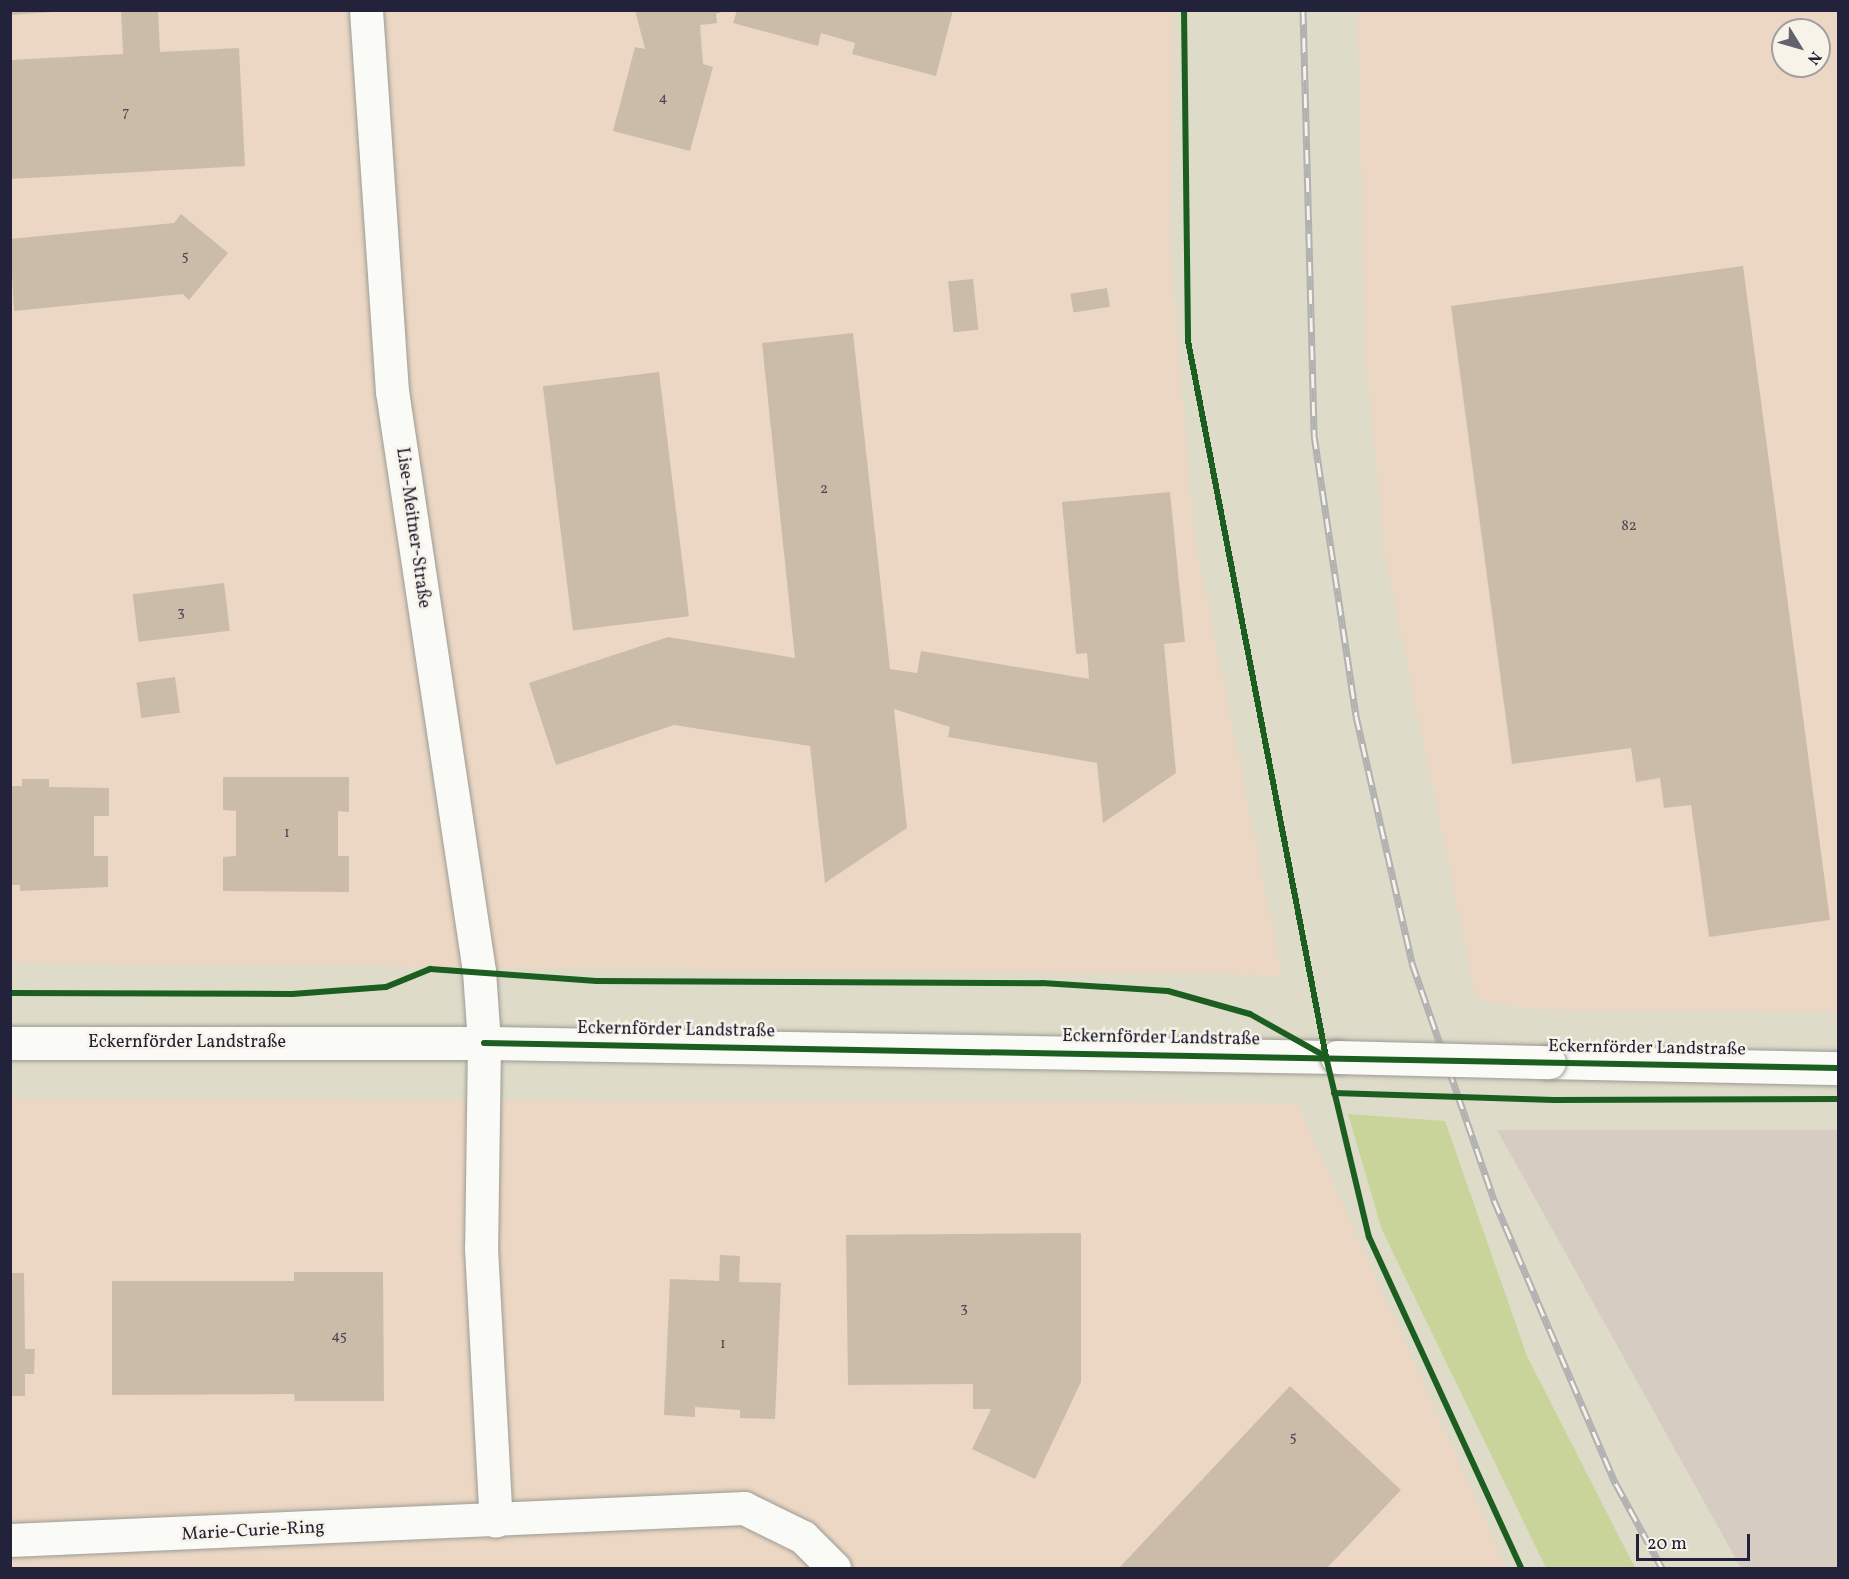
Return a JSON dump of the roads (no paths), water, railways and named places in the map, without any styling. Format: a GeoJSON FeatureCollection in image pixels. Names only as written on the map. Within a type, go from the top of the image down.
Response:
{"type":"FeatureCollection","features":[{"type":"Feature","properties":{"kind":"street","name":"Lise-Meitner-Straße"},"geometry":{"type":"LineString","coordinates":[[366,10],[392,392],[479,971],[484,1043]]}},
{"type":"Feature","properties":{"kind":"street","name":"Eckernförder Landstraße"},"geometry":{"type":"LineString","coordinates":[[10,1043],[484,1043],[1839,1068]]}},
{"type":"Feature","properties":{"kind":"street"},"geometry":{"type":"LineString","coordinates":[[484,1043],[481,1248],[496,1521]]}},
{"type":"Feature","properties":{"kind":"street","name":"Marie-Curie-Ring"},"geometry":{"type":"LineString","coordinates":[[10,1540],[496,1521],[744,1508],[803,1537],[834,1569]]}},
{"type":"Feature","properties":{"kind":"railway"},"geometry":{"type":"LineString","coordinates":[[1303,10],[1314,435],[1356,716],[1412,963],[1494,1200],[1616,1484],[1662,1568]]}}]}
